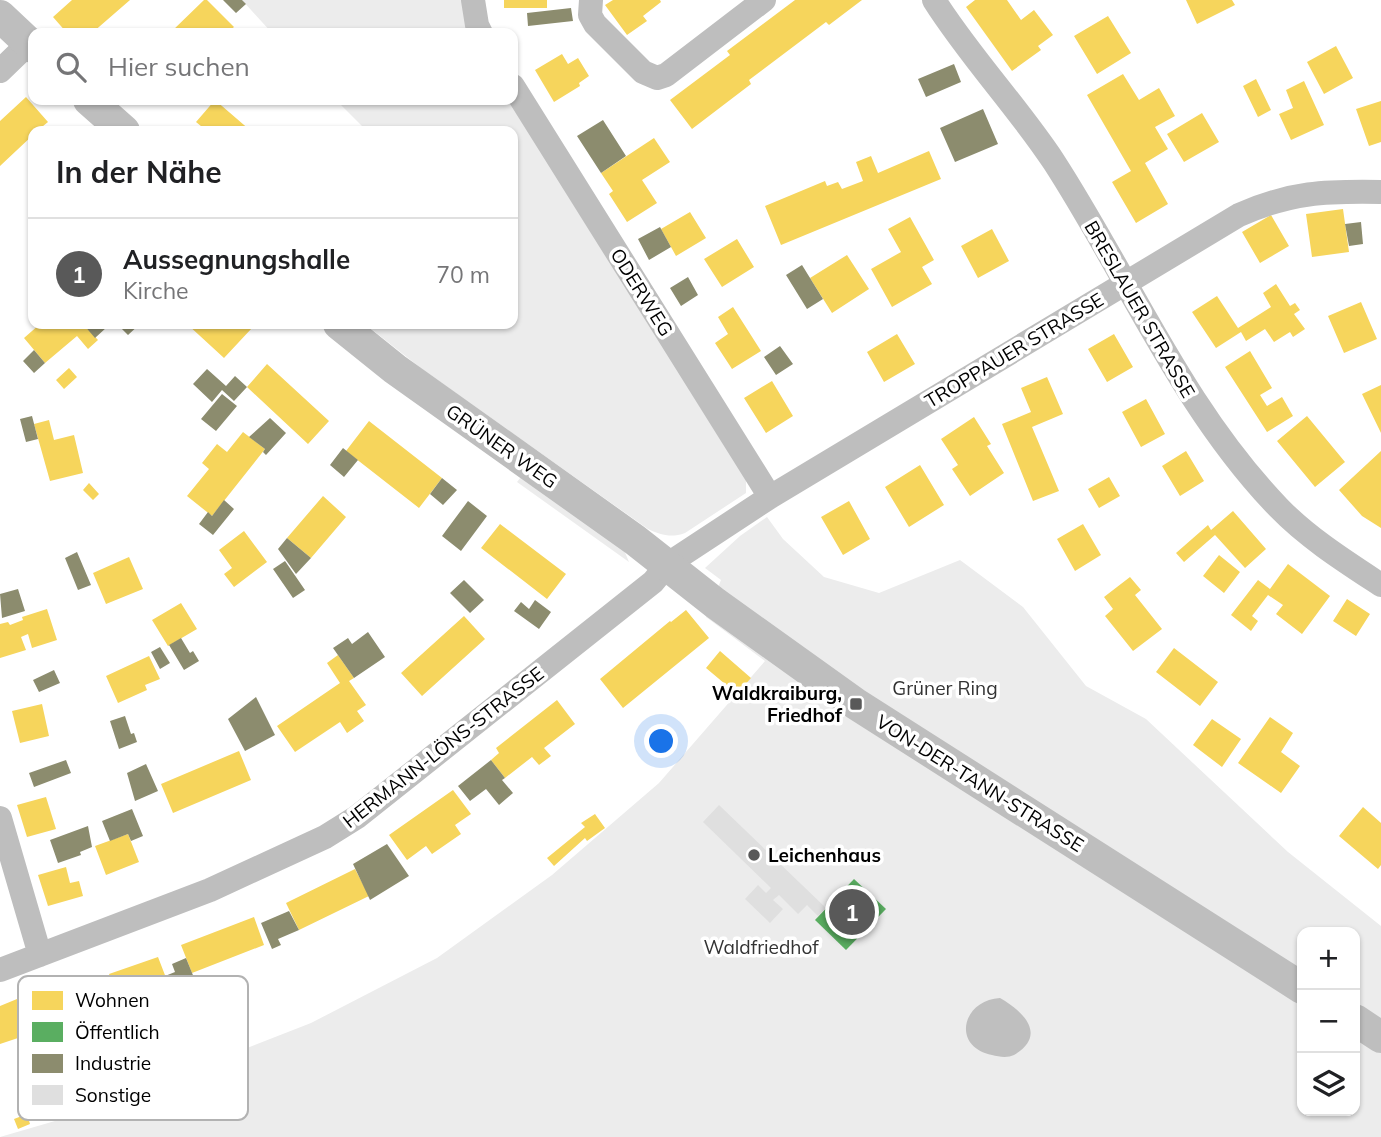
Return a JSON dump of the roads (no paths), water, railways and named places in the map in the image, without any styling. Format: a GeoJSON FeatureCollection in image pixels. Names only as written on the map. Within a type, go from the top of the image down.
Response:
{"type":"FeatureCollection","features":[{"type":"Feature","properties":{"kind":"street"},"geometry":{"type":"LineString","coordinates":[[472,0],[478,28]]}},
{"type":"Feature","properties":{"kind":"street"},"geometry":{"type":"LineString","coordinates":[[591,0],[590,15],[595,24],[643,72],[657,78],[666,75],[764,0]]}},
{"type":"Feature","properties":{"kind":"street","name":"BRESLAUER STRASSE"},"geometry":{"type":"LineString","coordinates":[[934,0],[1053,162],[1198,408],[1237,463],[1281,511],[1338,556],[1381,584]]}},
{"type":"Feature","properties":{"kind":"street"},"geometry":{"type":"LineString","coordinates":[[0,16],[28,42]]}},
{"type":"Feature","properties":{"kind":"street"},"geometry":{"type":"LineString","coordinates":[[0,71],[28,48]]}},
{"type":"Feature","properties":{"kind":"street","name":"ODERWEG"},"geometry":{"type":"LineString","coordinates":[[518,94],[771,497]]}},
{"type":"Feature","properties":{"kind":"street"},"geometry":{"type":"LineString","coordinates":[[95,105],[118,126]]}},
{"type":"Feature","properties":{"kind":"street","name":"TROPPAUER STRASSE"},"geometry":{"type":"LineString","coordinates":[[668,564],[771,497],[1239,215],[1261,205],[1300,194],[1329,190],[1381,192]]}},
{"type":"Feature","properties":{"kind":"street","name":"GRÜNER WEG"},"geometry":{"type":"LineString","coordinates":[[345,329],[395,369],[668,564]]}},
{"type":"Feature","properties":{"kind":"street","name":"HERMANN-LÖNS-STRASSE"},"geometry":{"type":"LineString","coordinates":[[0,970],[210,890],[325,837],[346,824],[653,582],[668,564]]}},
{"type":"Feature","properties":{"kind":"street","name":"VON-DER-TANN-STRASSE"},"geometry":{"type":"LineString","coordinates":[[668,564],[715,603],[856,704],[1297,985]]}},
{"type":"Feature","properties":{"kind":"street"},"geometry":{"type":"LineString","coordinates":[[0,818],[40,955]]}},
{"type":"Feature","properties":{"kind":"street"},"geometry":{"type":"LineString","coordinates":[[1360,1023],[1381,1037]]}},
{"type":"Feature","properties":{"kind":"place","name":"Waldkraiburg, Friedhof"},"geometry":{"type":"Point","coordinates":[856,704]}},
{"type":"Feature","properties":{"kind":"place","name":"Leichenhaus"},"geometry":{"type":"Point","coordinates":[754,855]}},
{"type":"Feature","properties":{"kind":"place","name":"Aussegnungshalle"},"geometry":{"type":"Point","coordinates":[852,912]}},
{"type":"Feature","properties":{"kind":"park label","name":"Grüner Ring"},"geometry":{"type":"Point","coordinates":[945,688]}},
{"type":"Feature","properties":{"kind":"park label","name":"Waldfriedhof"},"geometry":{"type":"Point","coordinates":[761,947]}}]}
